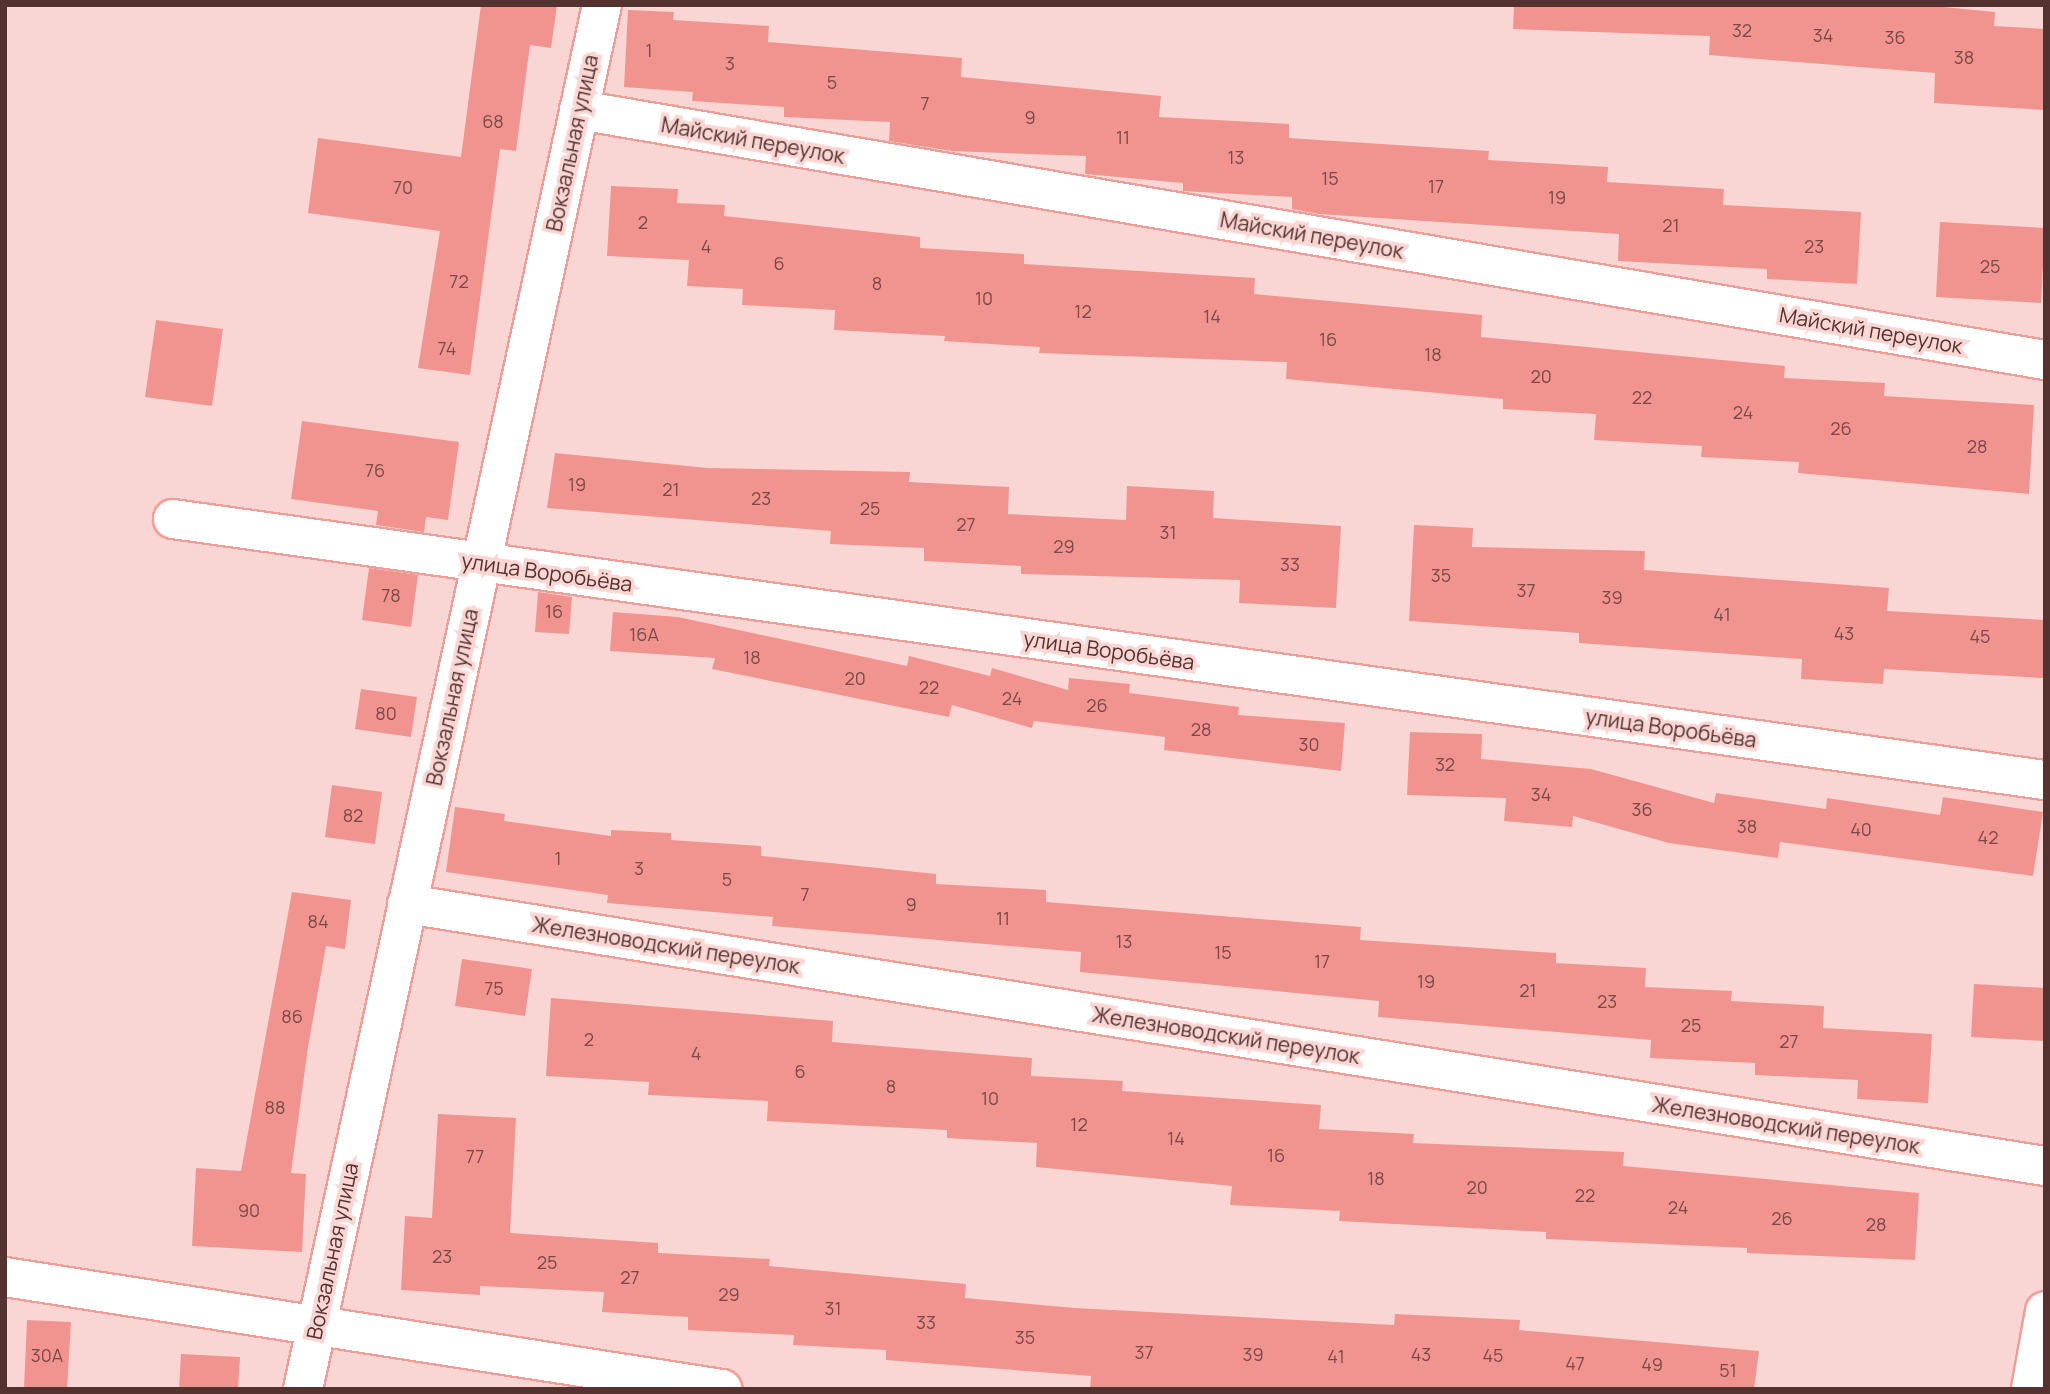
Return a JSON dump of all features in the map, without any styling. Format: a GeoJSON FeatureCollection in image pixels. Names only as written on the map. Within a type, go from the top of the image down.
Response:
{"type":"FeatureCollection","features":[{"type":"Feature","properties":{"kind":"street","name":"Вокзальная улица"},"geometry":{"type":"LineString","coordinates":[[303,1389],[602,5]]}},
{"type":"Feature","properties":{"kind":"street","name":"Майский переулок"},"geometry":{"type":"LineString","coordinates":[[579,110],[2045,360]]}},
{"type":"Feature","properties":{"kind":"street","name":"улица Воробьёва"},"geometry":{"type":"LineString","coordinates":[[173,519],[2045,780]]}},
{"type":"Feature","properties":{"kind":"street","name":"Железноводский переулок"},"geometry":{"type":"LineString","coordinates":[[407,904],[2045,1166]]}},
{"type":"Feature","properties":{"kind":"street"},"geometry":{"type":"LineString","coordinates":[[5,1277],[315,1330],[722,1389]]}},
{"type":"Feature","properties":{"kind":"street"},"geometry":{"type":"LineString","coordinates":[[2031,1389],[2045,1311]]}},
{"type":"Feature","properties":{"kind":"building"},"geometry":{"type":"Polygon","coordinates":[[[481,5],[557,5],[551,48],[530,45],[516,151],[500,149],[470,375],[418,368],[440,231],[308,213],[318,138],[461,157],[481,5]]]}},
{"type":"Feature","properties":{"kind":"building"},"geometry":{"type":"Polygon","coordinates":[[[1514,5],[1923,5],[1995,12],[1994,26],[2045,29],[2045,110],[1934,103],[1935,73],[1709,55],[1710,36],[1513,29],[1514,5]]]}},
{"type":"Feature","properties":{"kind":"building"},"geometry":{"type":"Polygon","coordinates":[[[628,10],[674,12],[673,20],[769,26],[768,42],[962,58],[961,77],[1161,96],[1159,117],[1289,124],[1289,138],[1489,151],[1488,160],[1608,167],[1607,182],[1724,189],[1723,205],[1861,212],[1857,284],[1767,279],[1767,269],[1618,261],[1619,234],[1319,214],[1292,209],[1292,197],[1183,191],[1183,183],[1085,174],[1086,156],[952,151],[889,141],[890,122],[784,117],[784,107],[692,101],[693,92],[624,87],[628,10]]]}},
{"type":"Feature","properties":{"kind":"building"},"geometry":{"type":"Polygon","coordinates":[[[611,186],[678,189],[677,203],[725,205],[724,216],[920,237],[920,248],[1024,254],[1024,264],[1255,278],[1254,294],[1482,315],[1481,337],[1785,366],[1784,378],[1885,383],[1884,396],[2034,405],[2029,494],[1798,473],[1799,462],[1701,457],[1702,446],[1594,440],[1596,414],[1503,409],[1503,399],[1286,379],[1287,362],[1039,353],[1040,347],[944,341],[945,336],[834,330],[835,310],[742,305],[743,289],[687,286],[689,260],[607,256],[611,186]]]}},
{"type":"Feature","properties":{"kind":"building"},"geometry":{"type":"Polygon","coordinates":[[[1940,222],[2045,228],[2041,303],[1936,297],[1940,222]]]}},
{"type":"Feature","properties":{"kind":"building"},"geometry":{"type":"Polygon","coordinates":[[[156,320],[223,329],[212,406],[145,397],[156,320]]]}},
{"type":"Feature","properties":{"kind":"building"},"geometry":{"type":"Polygon","coordinates":[[[302,421],[459,442],[448,520],[426,517],[424,532],[376,525],[378,511],[291,499],[302,421]]]}},
{"type":"Feature","properties":{"kind":"building"},"geometry":{"type":"Polygon","coordinates":[[[555,453],[708,468],[910,472],[909,482],[1009,487],[1008,514],[1126,520],[1127,486],[1214,491],[1213,518],[1341,526],[1336,608],[1239,603],[1240,580],[1021,574],[1021,566],[924,561],[924,548],[830,544],[831,531],[547,508],[555,453]]]}},
{"type":"Feature","properties":{"kind":"building"},"geometry":{"type":"Polygon","coordinates":[[[1414,525],[1473,528],[1472,547],[1645,551],[1644,570],[1889,588],[1887,611],[2045,620],[2043,678],[1884,669],[1883,684],[1801,679],[1802,659],[1579,643],[1579,633],[1409,621],[1414,525]]]}},
{"type":"Feature","properties":{"kind":"building"},"geometry":{"type":"Polygon","coordinates":[[[369,568],[418,575],[411,627],[362,620],[369,568]]]}},
{"type":"Feature","properties":{"kind":"building"},"geometry":{"type":"Polygon","coordinates":[[[538,592],[572,597],[569,634],[535,632],[538,592]]]}},
{"type":"Feature","properties":{"kind":"building"},"geometry":{"type":"Polygon","coordinates":[[[613,612],[678,617],[907,666],[909,656],[990,676],[992,668],[1068,690],[1069,678],[1130,684],[1129,693],[1239,707],[1238,715],[1345,723],[1341,771],[1164,750],[1165,737],[1034,721],[1032,728],[952,705],[949,717],[712,669],[715,658],[610,651],[613,612]]]}},
{"type":"Feature","properties":{"kind":"building"},"geometry":{"type":"Polygon","coordinates":[[[361,689],[417,697],[411,737],[355,729],[361,689]]]}},
{"type":"Feature","properties":{"kind":"building"},"geometry":{"type":"Polygon","coordinates":[[[1410,732],[1482,734],[1481,759],[1591,769],[1714,803],[1716,793],[1826,809],[1827,798],[1940,815],[1943,797],[2043,812],[2033,876],[1780,842],[1778,858],[1669,843],[1573,816],[1572,827],[1504,821],[1506,798],[1407,795],[1410,732]]]}},
{"type":"Feature","properties":{"kind":"building"},"geometry":{"type":"Polygon","coordinates":[[[332,785],[382,792],[375,844],[325,837],[332,785]]]}},
{"type":"Feature","properties":{"kind":"building"},"geometry":{"type":"Polygon","coordinates":[[[455,807],[505,814],[504,821],[611,836],[611,830],[671,833],[671,840],[761,846],[761,856],[936,874],[936,884],[1046,890],[1046,902],[1361,927],[1360,940],[1556,953],[1556,963],[1646,968],[1645,987],[1732,991],[1731,1001],[1824,1006],[1823,1028],[1932,1034],[1928,1103],[1857,1099],[1858,1080],[1755,1075],[1755,1063],[1650,1058],[1651,1040],[1378,1017],[1379,1001],[1080,972],[1081,952],[772,926],[773,917],[607,903],[608,895],[446,872],[455,807]]]}},
{"type":"Feature","properties":{"kind":"building"},"geometry":{"type":"Polygon","coordinates":[[[292,892],[351,900],[345,949],[326,946],[308,1047],[291,1173],[306,1174],[302,1252],[192,1246],[196,1168],[241,1171],[292,892]]]}},
{"type":"Feature","properties":{"kind":"building"},"geometry":{"type":"Polygon","coordinates":[[[462,959],[532,969],[525,1016],[455,1006],[462,959]]]}},
{"type":"Feature","properties":{"kind":"building"},"geometry":{"type":"Polygon","coordinates":[[[1974,984],[2045,988],[2045,1041],[1971,1037],[1974,984]]]}},
{"type":"Feature","properties":{"kind":"building"},"geometry":{"type":"Polygon","coordinates":[[[551,998],[833,1021],[832,1042],[1032,1058],[1031,1076],[1123,1081],[1122,1091],[1321,1105],[1319,1129],[1414,1134],[1413,1143],[1624,1152],[1623,1166],[1919,1193],[1915,1260],[1747,1253],[1747,1248],[1546,1239],[1546,1232],[1339,1221],[1340,1211],[1230,1205],[1232,1186],[1036,1167],[1037,1143],[947,1138],[947,1130],[767,1121],[768,1101],[648,1095],[649,1082],[546,1076],[551,998]]]}},
{"type":"Feature","properties":{"kind":"building"},"geometry":{"type":"Polygon","coordinates":[[[438,1114],[516,1118],[510,1233],[658,1243],[658,1253],[770,1259],[769,1266],[966,1284],[965,1298],[1075,1308],[1394,1325],[1395,1314],[1520,1320],[1519,1330],[1759,1351],[1754,1389],[1090,1389],[1091,1376],[886,1360],[886,1350],[793,1345],[794,1335],[688,1330],[688,1317],[602,1312],[604,1292],[480,1286],[480,1295],[401,1290],[405,1216],[432,1218],[438,1114]]]}},
{"type":"Feature","properties":{"kind":"building"},"geometry":{"type":"Polygon","coordinates":[[[27,1320],[71,1322],[67,1389],[24,1389],[27,1320]]]}},
{"type":"Feature","properties":{"kind":"building"},"geometry":{"type":"Polygon","coordinates":[[[181,1354],[240,1357],[238,1389],[179,1389],[181,1354]]]}}]}
